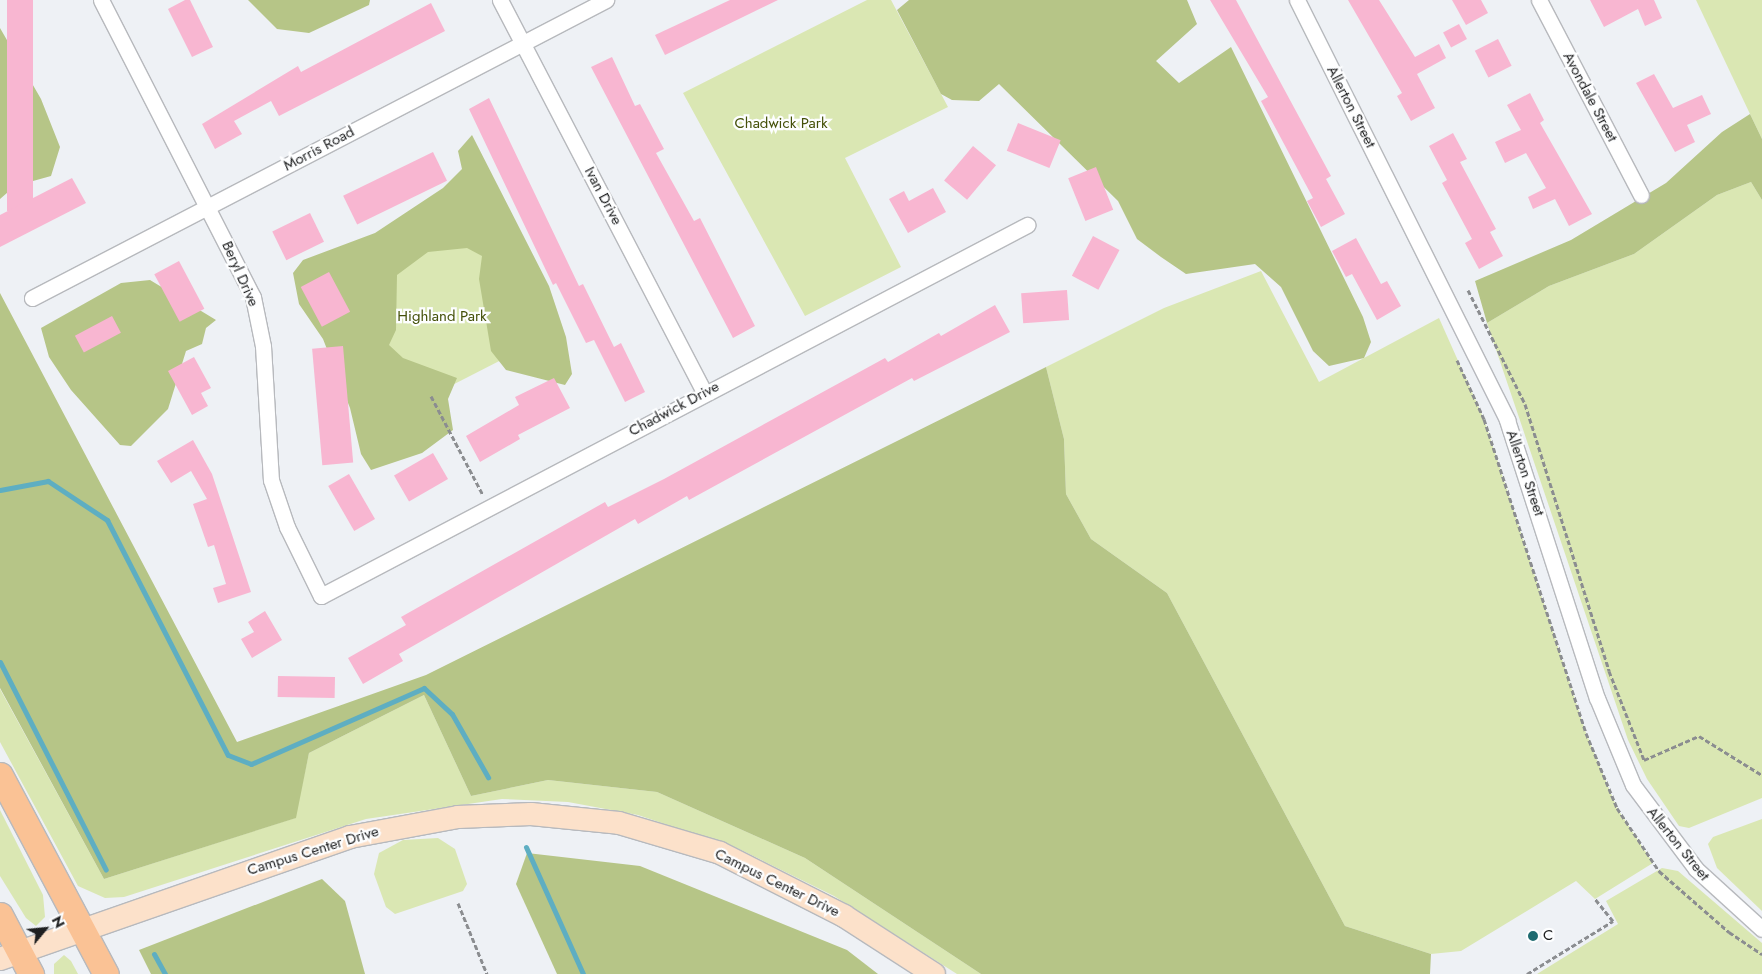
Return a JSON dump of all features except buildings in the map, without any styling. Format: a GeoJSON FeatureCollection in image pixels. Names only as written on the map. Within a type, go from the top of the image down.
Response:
{"type":"FeatureCollection","features":[{"type":"Feature","properties":{"kind":"main road"},"geometry":{"type":"LineString","coordinates":[[0,775],[106,974]]}},
{"type":"Feature","properties":{"kind":"main road"},"geometry":{"type":"LineString","coordinates":[[0,915],[10,956],[31,974]]}},
{"type":"Feature","properties":{"kind":"street","name":"Beryl Drive"},"geometry":{"type":"LineString","coordinates":[[101,0],[253,297],[263,346],[272,480],[287,527],[322,596]]}},
{"type":"Feature","properties":{"kind":"street","name":"Ivan Drive"},"geometry":{"type":"LineString","coordinates":[[500,0],[705,393]]}},
{"type":"Feature","properties":{"kind":"street","name":"Morris Road"},"geometry":{"type":"LineString","coordinates":[[32,298],[606,0]]}},
{"type":"Feature","properties":{"kind":"street","name":"Allerton Street"},"geometry":{"type":"LineString","coordinates":[[1296,0],[1507,420],[1597,698],[1633,785],[1696,869],[1762,929]]}},
{"type":"Feature","properties":{"kind":"street","name":"Avondale Street"},"geometry":{"type":"LineString","coordinates":[[1539,0],[1641,195]]}},
{"type":"Feature","properties":{"kind":"street","name":"Chadwick Drive"},"geometry":{"type":"LineString","coordinates":[[322,596],[1027,225]]}},
{"type":"Feature","properties":{"kind":"street","name":"Campus Center Drive"},"geometry":{"type":"LineString","coordinates":[[10,956],[82,929],[350,837],[458,817],[531,814],[619,824],[720,853],[844,916],[934,974]]}},
{"type":"Feature","properties":{"kind":"path"},"geometry":{"type":"LineString","coordinates":[[1468,290],[1524,404],[1609,671],[1644,760],[1698,736],[1762,775]]}},
{"type":"Feature","properties":{"kind":"path"},"geometry":{"type":"LineString","coordinates":[[431,396],[484,498]]}},
{"type":"Feature","properties":{"kind":"path"},"geometry":{"type":"LineString","coordinates":[[1527,974],[1613,922],[1595,899]]}},
{"type":"Feature","properties":{"kind":"path"},"geometry":{"type":"LineString","coordinates":[[458,903],[487,974]]}},
{"type":"Feature","properties":{"kind":"green space"},"geometry":{"type":"Polygon","coordinates":[[[248,0],[370,0],[369,5],[309,33],[277,29],[248,0]]]}},
{"type":"Feature","properties":{"kind":"green space","name":"Chadwick Park"},"geometry":{"type":"Polygon","coordinates":[[[867,0],[891,0],[948,107],[845,158],[901,267],[805,316],[683,93],[867,0]]]}},
{"type":"Feature","properties":{"kind":"green space"},"geometry":{"type":"Polygon","coordinates":[[[909,0],[1187,0],[1197,24],[1156,61],[1179,83],[1231,47],[1363,317],[1371,342],[1364,358],[1329,366],[1313,351],[1281,287],[1255,264],[1186,274],[1137,239],[1118,201],[999,84],[979,101],[952,100],[941,94],[897,10],[909,0]]]}},
{"type":"Feature","properties":{"kind":"green space"},"geometry":{"type":"Polygon","coordinates":[[[1696,0],[1762,0],[1762,139],[1750,114],[1696,0]]]}},
{"type":"Feature","properties":{"kind":"green space"},"geometry":{"type":"Polygon","coordinates":[[[0,28],[41,99],[60,147],[51,176],[15,186],[0,199],[0,28]]]}},
{"type":"Feature","properties":{"kind":"green space"},"geometry":{"type":"Polygon","coordinates":[[[1750,114],[1762,139],[1762,200],[1751,182],[1717,195],[1634,254],[1549,286],[1487,323],[1475,281],[1571,240],[1666,183],[1722,132],[1750,114]]]}},
{"type":"Feature","properties":{"kind":"green space"},"geometry":{"type":"Polygon","coordinates":[[[472,135],[549,286],[566,337],[572,374],[565,385],[506,370],[491,351],[479,279],[482,256],[467,248],[428,252],[397,275],[396,330],[389,345],[403,358],[457,378],[448,399],[453,430],[422,453],[371,470],[361,454],[350,408],[323,339],[299,304],[293,273],[303,260],[375,233],[443,188],[462,169],[458,151],[472,135]]]}},
{"type":"Feature","properties":{"kind":"green space"},"geometry":{"type":"Polygon","coordinates":[[[1751,182],[1762,200],[1762,798],[1689,828],[1679,826],[1647,779],[1628,740],[1487,323],[1549,286],[1634,254],[1717,195],[1751,182]]]}},
{"type":"Feature","properties":{"kind":"green space","name":"Highland Park"},"geometry":{"type":"Polygon","coordinates":[[[448,229],[490,247],[517,352],[425,399],[379,361],[379,255],[448,229]]]}},
{"type":"Feature","properties":{"kind":"green space"},"geometry":{"type":"Polygon","coordinates":[[[1261,271],[1319,382],[1439,318],[1484,419],[1586,733],[1617,808],[1653,863],[1595,899],[1576,881],[1461,951],[1431,954],[1345,926],[1167,593],[1091,539],[1066,494],[1064,439],[1046,367],[1164,308],[1261,271]]]}},
{"type":"Feature","properties":{"kind":"green space"},"geometry":{"type":"Polygon","coordinates":[[[150,280],[216,320],[206,328],[202,344],[186,351],[168,409],[131,446],[120,445],[71,390],[49,357],[41,328],[121,283],[150,280]]]}},
{"type":"Feature","properties":{"kind":"green space"},"geometry":{"type":"Polygon","coordinates":[[[0,293],[237,742],[426,675],[1046,367],[1064,439],[1066,494],[1091,539],[1167,593],[1345,926],[1431,954],[1430,974],[981,974],[805,858],[657,792],[548,780],[471,796],[424,695],[309,753],[296,818],[104,879],[0,688],[0,293]]]}},
{"type":"Feature","properties":{"kind":"green space"},"geometry":{"type":"Polygon","coordinates":[[[0,689],[104,879],[295,818],[309,753],[424,695],[471,796],[548,780],[657,792],[805,858],[981,974],[957,974],[834,896],[739,849],[638,815],[568,802],[502,799],[366,819],[124,897],[105,898],[78,886],[0,742],[0,689]]]}},
{"type":"Feature","properties":{"kind":"green space"},"geometry":{"type":"Polygon","coordinates":[[[0,810],[43,895],[45,917],[36,926],[26,918],[0,876],[0,810]]]}},
{"type":"Feature","properties":{"kind":"green space"},"geometry":{"type":"Polygon","coordinates":[[[1762,819],[1762,911],[1717,868],[1708,844],[1713,837],[1762,819]]]}},
{"type":"Feature","properties":{"kind":"green space"},"geometry":{"type":"Polygon","coordinates":[[[438,838],[455,849],[467,884],[463,891],[395,914],[386,907],[374,874],[379,853],[403,840],[438,838]]]}},
{"type":"Feature","properties":{"kind":"green space"},"geometry":{"type":"Polygon","coordinates":[[[527,853],[640,866],[847,950],[878,974],[557,974],[516,884],[527,853]]]}},
{"type":"Feature","properties":{"kind":"green space"},"geometry":{"type":"Polygon","coordinates":[[[1662,868],[1678,871],[1762,943],[1762,974],[1537,974],[1618,924],[1606,901],[1662,868]]]}},
{"type":"Feature","properties":{"kind":"green space"},"geometry":{"type":"Polygon","coordinates":[[[322,879],[345,901],[365,974],[151,974],[139,950],[322,879]]]}},
{"type":"Feature","properties":{"kind":"green space"},"geometry":{"type":"Polygon","coordinates":[[[64,955],[71,961],[78,974],[54,974],[54,964],[64,955]]]}},
{"type":"Feature","properties":{"kind":"waterway"},"geometry":{"type":"LineString","coordinates":[[0,490],[48,481],[107,520],[228,755],[251,764],[424,688],[452,714],[488,777]]}},
{"type":"Feature","properties":{"kind":"waterway"},"geometry":{"type":"LineString","coordinates":[[0,662],[106,870]]}},
{"type":"Feature","properties":{"kind":"waterway"},"geometry":{"type":"LineString","coordinates":[[526,847],[583,974]]}},
{"type":"Feature","properties":{"kind":"waterway"},"geometry":{"type":"LineString","coordinates":[[154,954],[165,974]]}},
{"type":"Feature","properties":{"kind":"place","name":"C"},"geometry":{"type":"Point","coordinates":[1533,936]}}]}
